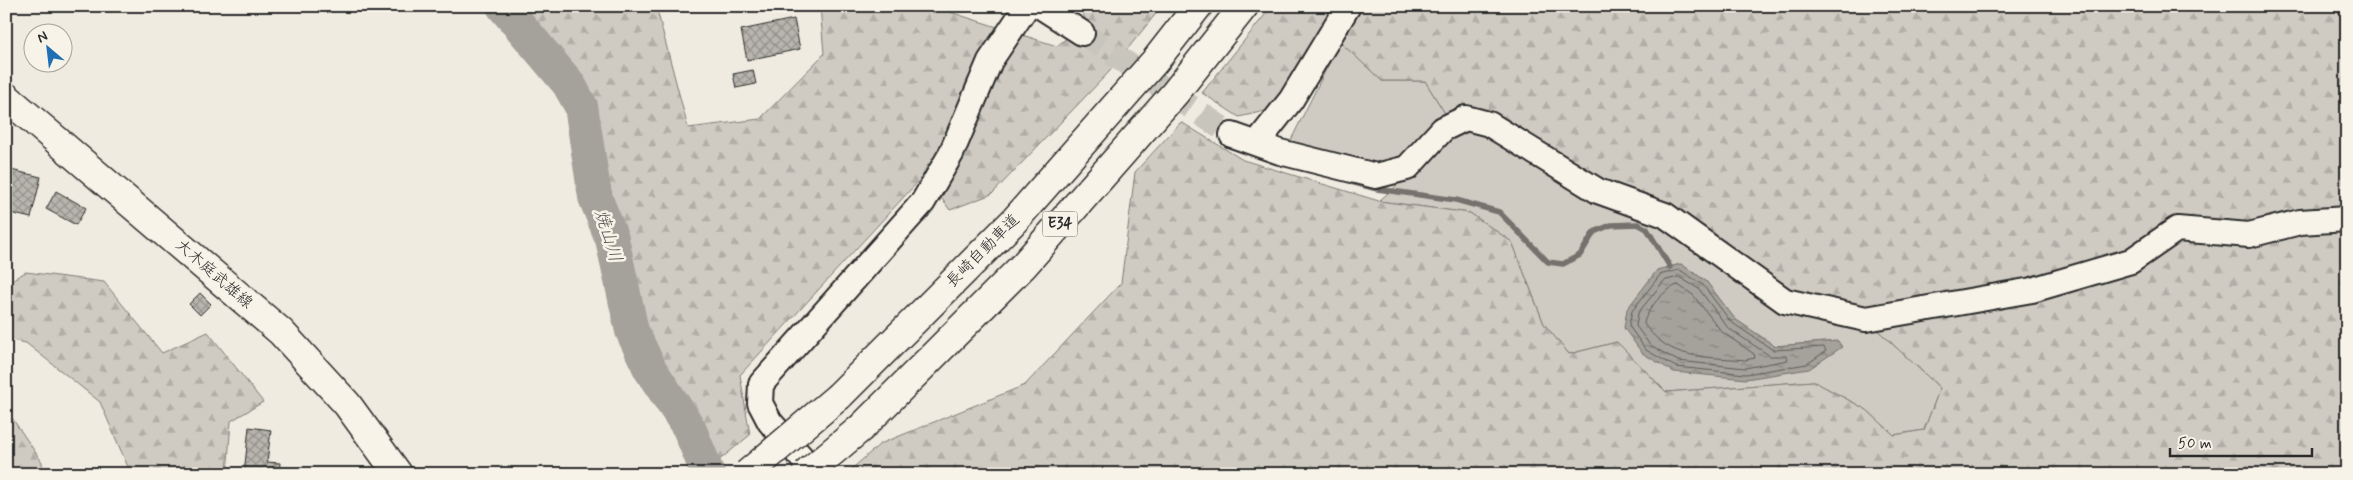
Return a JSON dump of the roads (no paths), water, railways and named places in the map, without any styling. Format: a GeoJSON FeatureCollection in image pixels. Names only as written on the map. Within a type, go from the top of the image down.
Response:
{"type":"FeatureCollection","features":[{"type":"Feature","properties":{"kind":"main road","name":"長崎自動車道"},"geometry":{"type":"LineString","coordinates":[[747,474],[839,396],[1014,221],[1155,61],[1198,6]]}},
{"type":"Feature","properties":{"kind":"main road","name":"E34"},"geometry":{"type":"LineString","coordinates":[[806,474],[862,427],[1024,265],[1175,92],[1244,6]]}},
{"type":"Feature","properties":{"kind":"main road","name":"大木庭武雄線"},"geometry":{"type":"LineString","coordinates":[[6,97],[282,332],[347,404],[398,474]]}},
{"type":"Feature","properties":{"kind":"street"},"geometry":{"type":"LineString","coordinates":[[816,474],[770,422],[760,403],[761,384],[922,202],[951,154],[990,62],[1027,6]]}},
{"type":"Feature","properties":{"kind":"street"},"geometry":{"type":"LineString","coordinates":[[1040,6],[1082,33]]}},
{"type":"Feature","properties":{"kind":"street"},"geometry":{"type":"LineString","coordinates":[[1257,143],[1291,100],[1348,6]]}},
{"type":"Feature","properties":{"kind":"street"},"geometry":{"type":"LineString","coordinates":[[1232,135],[1280,152],[1376,176],[1406,168],[1443,129],[1466,118],[1489,124],[1598,190],[1664,215],[1785,302],[1866,319],[2032,290],[2131,262],[2178,229],[2249,235],[2300,222],[2347,219]]}},
{"type":"Feature","properties":{"kind":"water"},"geometry":{"type":"Polygon","coordinates":[[[1681,264],[1706,281],[1735,319],[1775,346],[1838,341],[1842,347],[1809,369],[1746,379],[1674,372],[1642,353],[1624,328],[1627,309],[1657,270],[1681,264]]]}},
{"type":"Feature","properties":{"kind":"waterway","name":"焼山川"},"geometry":{"type":"LineString","coordinates":[[503,6],[568,83],[581,106],[595,197],[612,239],[632,331],[650,369],[689,428],[708,474]]}},
{"type":"Feature","properties":{"kind":"waterway"},"geometry":{"type":"LineString","coordinates":[[1351,182],[1377,189],[1456,200],[1499,212],[1548,262],[1563,264],[1580,255],[1594,232],[1611,225],[1638,224],[1647,229],[1670,267]]}},
{"type":"Feature","properties":{"kind":"tunnel"},"geometry":{"type":"LineString","coordinates":[[1082,33],[1232,135]]}}]}
